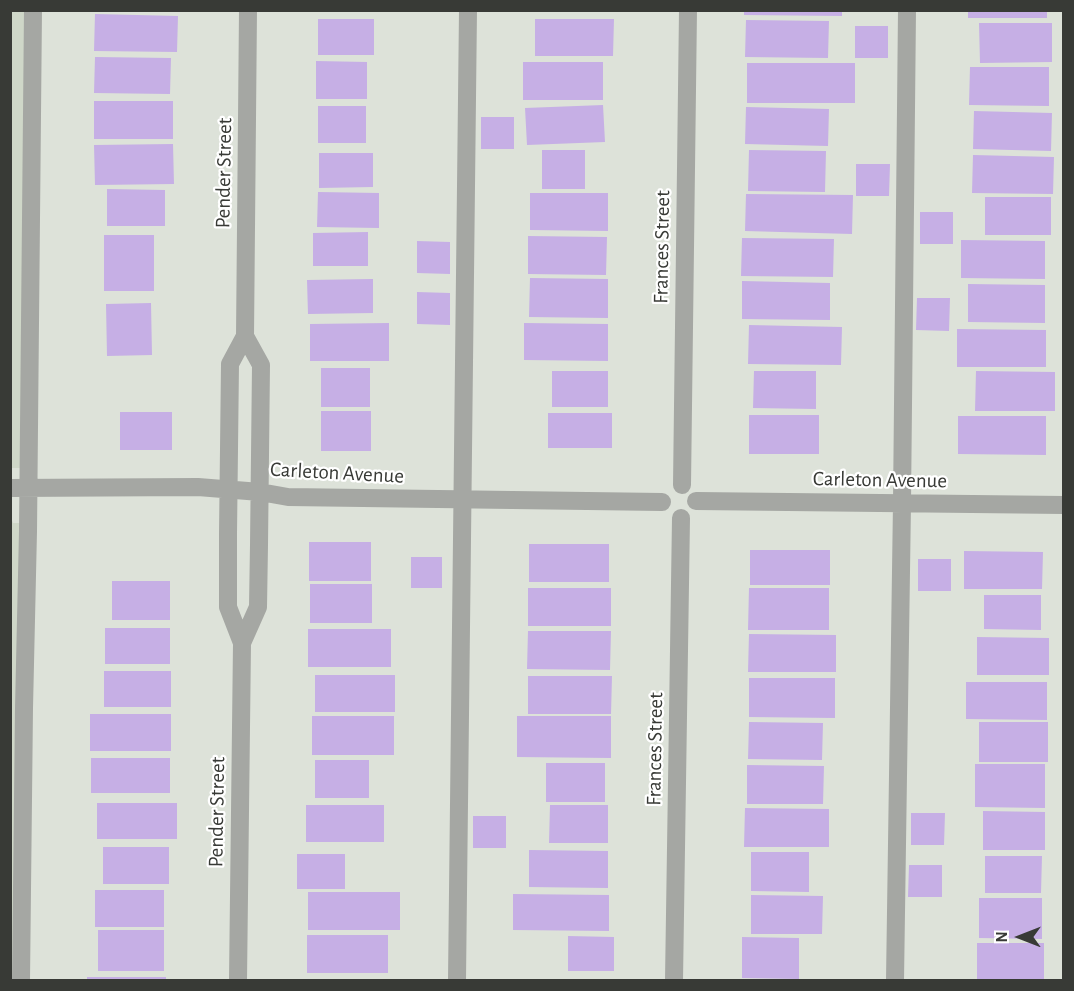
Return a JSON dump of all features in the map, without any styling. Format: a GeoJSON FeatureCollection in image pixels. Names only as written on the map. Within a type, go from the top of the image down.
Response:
{"type":"FeatureCollection","features":[{"type":"Feature","properties":{"kind":"street"},"geometry":{"type":"LineString","coordinates":[[21,981],[19,488],[33,10]]}},
{"type":"Feature","properties":{"kind":"street","name":"Pender Street"},"geometry":{"type":"LineString","coordinates":[[238,981],[242,644],[228,607],[230,364],[245,336],[248,10]]}},
{"type":"Feature","properties":{"kind":"street"},"geometry":{"type":"LineString","coordinates":[[457,981],[468,10]]}},
{"type":"Feature","properties":{"kind":"street","name":"Frances Street"},"geometry":{"type":"LineString","coordinates":[[682,485],[688,10]]}},
{"type":"Feature","properties":{"kind":"street"},"geometry":{"type":"LineString","coordinates":[[895,981],[908,10]]}},
{"type":"Feature","properties":{"kind":"street","name":"Pender Street"},"geometry":{"type":"LineString","coordinates":[[242,644],[258,608],[260,492],[261,365],[245,336]]}},
{"type":"Feature","properties":{"kind":"street"},"geometry":{"type":"LineString","coordinates":[[682,485],[692,490],[696,501],[694,510],[681,518],[675,518],[666,512],[662,502],[664,493],[668,489],[682,485]]}},
{"type":"Feature","properties":{"kind":"street","name":"Carleton Avenue"},"geometry":{"type":"LineString","coordinates":[[19,488],[198,486],[288,497],[662,502]]}},
{"type":"Feature","properties":{"kind":"street","name":"Carleton Avenue"},"geometry":{"type":"LineString","coordinates":[[696,501],[1064,505]]}},
{"type":"Feature","properties":{"kind":"street","name":"Frances Street"},"geometry":{"type":"LineString","coordinates":[[674,981],[681,518]]}},
{"type":"Feature","properties":{"kind":"shaded area"},"geometry":{"type":"Polygon","coordinates":[[[33,10],[28,468],[11,468],[10,11],[33,10]]]}},
{"type":"Feature","properties":{"kind":"shaded area"},"geometry":{"type":"Polygon","coordinates":[[[10,515],[13,523],[28,523],[21,980],[10,980],[10,515]]]}},
{"type":"Feature","properties":{"kind":"building"},"geometry":{"type":"Polygon","coordinates":[[[744,10],[842,10],[842,16],[744,15],[744,10]]]}},
{"type":"Feature","properties":{"kind":"building"},"geometry":{"type":"Polygon","coordinates":[[[968,10],[1047,10],[1047,18],[968,18],[968,10]]]}},
{"type":"Feature","properties":{"kind":"building"},"geometry":{"type":"Polygon","coordinates":[[[95,14],[178,16],[177,52],[94,51],[95,14]]]}},
{"type":"Feature","properties":{"kind":"building"},"geometry":{"type":"Polygon","coordinates":[[[318,19],[374,19],[374,55],[318,55],[318,19]]]}},
{"type":"Feature","properties":{"kind":"building"},"geometry":{"type":"Polygon","coordinates":[[[535,19],[614,19],[613,56],[535,56],[535,19]]]}},
{"type":"Feature","properties":{"kind":"building"},"geometry":{"type":"Polygon","coordinates":[[[746,20],[829,21],[828,58],[745,57],[746,20]]]}},
{"type":"Feature","properties":{"kind":"building"},"geometry":{"type":"Polygon","coordinates":[[[979,23],[1052,23],[1052,62],[980,63],[979,23]]]}},
{"type":"Feature","properties":{"kind":"building"},"geometry":{"type":"Polygon","coordinates":[[[855,26],[888,26],[888,58],[855,58],[855,26]]]}},
{"type":"Feature","properties":{"kind":"building"},"geometry":{"type":"Polygon","coordinates":[[[95,57],[171,58],[170,94],[94,93],[95,57]]]}},
{"type":"Feature","properties":{"kind":"building"},"geometry":{"type":"Polygon","coordinates":[[[316,61],[367,62],[367,99],[316,99],[316,61]]]}},
{"type":"Feature","properties":{"kind":"building"},"geometry":{"type":"Polygon","coordinates":[[[523,62],[603,62],[603,100],[523,100],[523,62]]]}},
{"type":"Feature","properties":{"kind":"building"},"geometry":{"type":"Polygon","coordinates":[[[747,63],[855,63],[855,103],[747,103],[747,63]]]}},
{"type":"Feature","properties":{"kind":"building"},"geometry":{"type":"Polygon","coordinates":[[[970,67],[1049,67],[1049,106],[969,105],[970,67]]]}},
{"type":"Feature","properties":{"kind":"building"},"geometry":{"type":"Polygon","coordinates":[[[94,101],[173,101],[173,139],[94,139],[94,101]]]}},
{"type":"Feature","properties":{"kind":"building"},"geometry":{"type":"Polygon","coordinates":[[[603,105],[605,142],[527,145],[525,108],[603,105]]]}},
{"type":"Feature","properties":{"kind":"building"},"geometry":{"type":"Polygon","coordinates":[[[318,106],[366,106],[366,143],[318,143],[318,106]]]}},
{"type":"Feature","properties":{"kind":"building"},"geometry":{"type":"Polygon","coordinates":[[[746,107],[829,109],[828,146],[745,144],[746,107]]]}},
{"type":"Feature","properties":{"kind":"building"},"geometry":{"type":"Polygon","coordinates":[[[974,111],[1052,113],[1051,151],[973,149],[974,111]]]}},
{"type":"Feature","properties":{"kind":"building"},"geometry":{"type":"Polygon","coordinates":[[[481,117],[514,117],[514,149],[481,149],[481,117]]]}},
{"type":"Feature","properties":{"kind":"building"},"geometry":{"type":"Polygon","coordinates":[[[173,144],[174,184],[95,185],[94,145],[173,144]]]}},
{"type":"Feature","properties":{"kind":"building"},"geometry":{"type":"Polygon","coordinates":[[[542,150],[585,150],[585,189],[542,189],[542,150]]]}},
{"type":"Feature","properties":{"kind":"building"},"geometry":{"type":"Polygon","coordinates":[[[749,150],[826,151],[825,192],[748,191],[749,150]]]}},
{"type":"Feature","properties":{"kind":"building"},"geometry":{"type":"Polygon","coordinates":[[[319,153],[373,153],[373,187],[319,188],[319,153]]]}},
{"type":"Feature","properties":{"kind":"building"},"geometry":{"type":"Polygon","coordinates":[[[973,155],[1054,157],[1053,194],[972,193],[973,155]]]}},
{"type":"Feature","properties":{"kind":"building"},"geometry":{"type":"Polygon","coordinates":[[[856,164],[890,164],[889,196],[856,196],[856,164]]]}},
{"type":"Feature","properties":{"kind":"building"},"geometry":{"type":"Polygon","coordinates":[[[107,189],[165,190],[165,226],[107,226],[107,189]]]}},
{"type":"Feature","properties":{"kind":"building"},"geometry":{"type":"Polygon","coordinates":[[[318,192],[379,193],[379,228],[317,227],[318,192]]]}},
{"type":"Feature","properties":{"kind":"building"},"geometry":{"type":"Polygon","coordinates":[[[530,193],[608,193],[608,231],[530,230],[530,193]]]}},
{"type":"Feature","properties":{"kind":"building"},"geometry":{"type":"Polygon","coordinates":[[[746,194],[853,195],[852,234],[745,231],[746,194]]]}},
{"type":"Feature","properties":{"kind":"building"},"geometry":{"type":"Polygon","coordinates":[[[985,197],[1051,197],[1051,235],[985,235],[985,197]]]}},
{"type":"Feature","properties":{"kind":"building"},"geometry":{"type":"Polygon","coordinates":[[[920,212],[953,212],[953,244],[920,244],[920,212]]]}},
{"type":"Feature","properties":{"kind":"building"},"geometry":{"type":"Polygon","coordinates":[[[368,232],[368,266],[313,266],[313,233],[368,232]]]}},
{"type":"Feature","properties":{"kind":"building"},"geometry":{"type":"Polygon","coordinates":[[[104,235],[154,235],[154,291],[104,291],[104,235]]]}},
{"type":"Feature","properties":{"kind":"building"},"geometry":{"type":"Polygon","coordinates":[[[528,236],[607,237],[606,275],[528,274],[528,236]]]}},
{"type":"Feature","properties":{"kind":"building"},"geometry":{"type":"Polygon","coordinates":[[[742,238],[834,239],[833,277],[741,276],[742,238]]]}},
{"type":"Feature","properties":{"kind":"building"},"geometry":{"type":"Polygon","coordinates":[[[961,240],[1045,241],[1045,279],[961,278],[961,240]]]}},
{"type":"Feature","properties":{"kind":"building"},"geometry":{"type":"Polygon","coordinates":[[[417,241],[450,242],[450,274],[417,273],[417,241]]]}},
{"type":"Feature","properties":{"kind":"building"},"geometry":{"type":"Polygon","coordinates":[[[530,278],[608,279],[608,318],[529,317],[530,278]]]}},
{"type":"Feature","properties":{"kind":"building"},"geometry":{"type":"Polygon","coordinates":[[[373,279],[373,313],[308,314],[307,280],[373,279]]]}},
{"type":"Feature","properties":{"kind":"building"},"geometry":{"type":"Polygon","coordinates":[[[742,281],[830,283],[830,320],[742,319],[742,281]]]}},
{"type":"Feature","properties":{"kind":"building"},"geometry":{"type":"Polygon","coordinates":[[[968,284],[1045,285],[1045,323],[968,322],[968,284]]]}},
{"type":"Feature","properties":{"kind":"building"},"geometry":{"type":"Polygon","coordinates":[[[417,292],[450,293],[450,325],[417,324],[417,292]]]}},
{"type":"Feature","properties":{"kind":"building"},"geometry":{"type":"Polygon","coordinates":[[[917,298],[950,298],[949,331],[916,330],[917,298]]]}},
{"type":"Feature","properties":{"kind":"building"},"geometry":{"type":"Polygon","coordinates":[[[151,303],[152,355],[107,356],[106,304],[151,303]]]}},
{"type":"Feature","properties":{"kind":"building"},"geometry":{"type":"Polygon","coordinates":[[[389,323],[389,361],[310,361],[310,324],[389,323]]]}},
{"type":"Feature","properties":{"kind":"building"},"geometry":{"type":"Polygon","coordinates":[[[524,323],[608,324],[608,361],[524,360],[524,323]]]}},
{"type":"Feature","properties":{"kind":"building"},"geometry":{"type":"Polygon","coordinates":[[[749,325],[842,327],[841,365],[748,364],[749,325]]]}},
{"type":"Feature","properties":{"kind":"building"},"geometry":{"type":"Polygon","coordinates":[[[957,329],[1046,330],[1046,367],[957,367],[957,329]]]}},
{"type":"Feature","properties":{"kind":"building"},"geometry":{"type":"Polygon","coordinates":[[[321,368],[370,368],[370,407],[321,407],[321,368]]]}},
{"type":"Feature","properties":{"kind":"building"},"geometry":{"type":"Polygon","coordinates":[[[552,371],[608,371],[608,407],[552,407],[552,371]]]}},
{"type":"Feature","properties":{"kind":"building"},"geometry":{"type":"Polygon","coordinates":[[[754,371],[816,371],[816,409],[753,408],[754,371]]]}},
{"type":"Feature","properties":{"kind":"building"},"geometry":{"type":"Polygon","coordinates":[[[976,371],[1055,372],[1055,411],[975,411],[976,371]]]}},
{"type":"Feature","properties":{"kind":"building"},"geometry":{"type":"Polygon","coordinates":[[[321,411],[371,411],[371,451],[321,451],[321,411]]]}},
{"type":"Feature","properties":{"kind":"building"},"geometry":{"type":"Polygon","coordinates":[[[120,412],[172,412],[172,450],[120,450],[120,412]]]}},
{"type":"Feature","properties":{"kind":"building"},"geometry":{"type":"Polygon","coordinates":[[[548,413],[612,413],[612,448],[548,448],[548,413]]]}},
{"type":"Feature","properties":{"kind":"building"},"geometry":{"type":"Polygon","coordinates":[[[749,415],[819,415],[819,454],[749,454],[749,415]]]}},
{"type":"Feature","properties":{"kind":"building"},"geometry":{"type":"Polygon","coordinates":[[[958,416],[1046,416],[1046,455],[958,454],[958,416]]]}},
{"type":"Feature","properties":{"kind":"building"},"geometry":{"type":"Polygon","coordinates":[[[309,542],[371,542],[371,581],[309,581],[309,542]]]}},
{"type":"Feature","properties":{"kind":"building"},"geometry":{"type":"Polygon","coordinates":[[[529,544],[609,544],[609,582],[529,582],[529,544]]]}},
{"type":"Feature","properties":{"kind":"building"},"geometry":{"type":"Polygon","coordinates":[[[750,550],[830,550],[830,585],[750,585],[750,550]]]}},
{"type":"Feature","properties":{"kind":"building"},"geometry":{"type":"Polygon","coordinates":[[[964,551],[1043,552],[1042,589],[964,589],[964,551]]]}},
{"type":"Feature","properties":{"kind":"building"},"geometry":{"type":"Polygon","coordinates":[[[411,557],[442,557],[442,588],[411,588],[411,557]]]}},
{"type":"Feature","properties":{"kind":"building"},"geometry":{"type":"Polygon","coordinates":[[[918,559],[951,559],[951,591],[918,591],[918,559]]]}},
{"type":"Feature","properties":{"kind":"building"},"geometry":{"type":"Polygon","coordinates":[[[112,581],[170,581],[170,620],[112,620],[112,581]]]}},
{"type":"Feature","properties":{"kind":"building"},"geometry":{"type":"Polygon","coordinates":[[[310,584],[372,584],[372,623],[310,623],[310,584]]]}},
{"type":"Feature","properties":{"kind":"building"},"geometry":{"type":"Polygon","coordinates":[[[528,588],[611,588],[611,626],[528,626],[528,588]]]}},
{"type":"Feature","properties":{"kind":"building"},"geometry":{"type":"Polygon","coordinates":[[[749,588],[829,588],[829,630],[748,630],[749,588]]]}},
{"type":"Feature","properties":{"kind":"building"},"geometry":{"type":"Polygon","coordinates":[[[984,595],[1041,595],[1041,630],[984,629],[984,595]]]}},
{"type":"Feature","properties":{"kind":"building"},"geometry":{"type":"Polygon","coordinates":[[[105,628],[170,628],[170,664],[105,664],[105,628]]]}},
{"type":"Feature","properties":{"kind":"building"},"geometry":{"type":"Polygon","coordinates":[[[308,629],[391,629],[391,667],[308,667],[308,629]]]}},
{"type":"Feature","properties":{"kind":"building"},"geometry":{"type":"Polygon","coordinates":[[[528,631],[611,631],[610,670],[527,669],[528,631]]]}},
{"type":"Feature","properties":{"kind":"building"},"geometry":{"type":"Polygon","coordinates":[[[749,634],[836,635],[836,672],[748,672],[749,634]]]}},
{"type":"Feature","properties":{"kind":"building"},"geometry":{"type":"Polygon","coordinates":[[[977,637],[1049,638],[1049,675],[977,675],[977,637]]]}},
{"type":"Feature","properties":{"kind":"building"},"geometry":{"type":"Polygon","coordinates":[[[104,671],[171,671],[171,707],[104,707],[104,671]]]}},
{"type":"Feature","properties":{"kind":"building"},"geometry":{"type":"Polygon","coordinates":[[[315,675],[395,675],[395,712],[315,712],[315,675]]]}},
{"type":"Feature","properties":{"kind":"building"},"geometry":{"type":"Polygon","coordinates":[[[528,676],[612,676],[611,714],[528,714],[528,676]]]}},
{"type":"Feature","properties":{"kind":"building"},"geometry":{"type":"Polygon","coordinates":[[[749,678],[835,678],[835,718],[749,717],[749,678]]]}},
{"type":"Feature","properties":{"kind":"building"},"geometry":{"type":"Polygon","coordinates":[[[966,682],[1047,682],[1047,720],[966,719],[966,682]]]}},
{"type":"Feature","properties":{"kind":"building"},"geometry":{"type":"Polygon","coordinates":[[[90,714],[171,714],[171,751],[90,751],[90,714]]]}},
{"type":"Feature","properties":{"kind":"building"},"geometry":{"type":"Polygon","coordinates":[[[312,716],[394,716],[394,755],[312,755],[312,716]]]}},
{"type":"Feature","properties":{"kind":"building"},"geometry":{"type":"Polygon","coordinates":[[[517,716],[611,716],[611,758],[517,757],[517,716]]]}},
{"type":"Feature","properties":{"kind":"building"},"geometry":{"type":"Polygon","coordinates":[[[749,722],[823,723],[822,760],[748,759],[749,722]]]}},
{"type":"Feature","properties":{"kind":"building"},"geometry":{"type":"Polygon","coordinates":[[[979,722],[1048,722],[1048,762],[979,762],[979,722]]]}},
{"type":"Feature","properties":{"kind":"building"},"geometry":{"type":"Polygon","coordinates":[[[91,758],[170,758],[170,793],[91,793],[91,758]]]}},
{"type":"Feature","properties":{"kind":"building"},"geometry":{"type":"Polygon","coordinates":[[[315,760],[369,760],[369,798],[315,798],[315,760]]]}},
{"type":"Feature","properties":{"kind":"building"},"geometry":{"type":"Polygon","coordinates":[[[546,763],[605,763],[605,802],[546,802],[546,763]]]}},
{"type":"Feature","properties":{"kind":"building"},"geometry":{"type":"Polygon","coordinates":[[[975,764],[1045,764],[1045,808],[975,807],[975,764]]]}},
{"type":"Feature","properties":{"kind":"building"},"geometry":{"type":"Polygon","coordinates":[[[747,765],[824,766],[823,804],[747,804],[747,765]]]}},
{"type":"Feature","properties":{"kind":"building"},"geometry":{"type":"Polygon","coordinates":[[[97,803],[177,803],[177,839],[97,839],[97,803]]]}},
{"type":"Feature","properties":{"kind":"building"},"geometry":{"type":"Polygon","coordinates":[[[306,805],[384,805],[384,842],[306,842],[306,805]]]}},
{"type":"Feature","properties":{"kind":"building"},"geometry":{"type":"Polygon","coordinates":[[[550,805],[608,805],[608,843],[549,843],[550,805]]]}},
{"type":"Feature","properties":{"kind":"building"},"geometry":{"type":"Polygon","coordinates":[[[745,808],[829,809],[829,847],[744,847],[745,808]]]}},
{"type":"Feature","properties":{"kind":"building"},"geometry":{"type":"Polygon","coordinates":[[[983,811],[1045,812],[1045,850],[983,850],[983,811]]]}},
{"type":"Feature","properties":{"kind":"building"},"geometry":{"type":"Polygon","coordinates":[[[911,813],[945,813],[944,845],[911,845],[911,813]]]}},
{"type":"Feature","properties":{"kind":"building"},"geometry":{"type":"Polygon","coordinates":[[[473,816],[506,816],[506,848],[473,848],[473,816]]]}},
{"type":"Feature","properties":{"kind":"building"},"geometry":{"type":"Polygon","coordinates":[[[103,847],[169,847],[169,884],[103,884],[103,847]]]}},
{"type":"Feature","properties":{"kind":"building"},"geometry":{"type":"Polygon","coordinates":[[[529,850],[608,851],[608,888],[529,887],[529,850]]]}},
{"type":"Feature","properties":{"kind":"building"},"geometry":{"type":"Polygon","coordinates":[[[751,852],[809,852],[809,892],[751,891],[751,852]]]}},
{"type":"Feature","properties":{"kind":"building"},"geometry":{"type":"Polygon","coordinates":[[[297,854],[345,854],[345,889],[297,889],[297,854]]]}},
{"type":"Feature","properties":{"kind":"building"},"geometry":{"type":"Polygon","coordinates":[[[985,856],[1042,856],[1041,893],[985,893],[985,856]]]}},
{"type":"Feature","properties":{"kind":"building"},"geometry":{"type":"Polygon","coordinates":[[[909,865],[942,865],[942,897],[908,897],[909,865]]]}},
{"type":"Feature","properties":{"kind":"building"},"geometry":{"type":"Polygon","coordinates":[[[95,890],[164,890],[164,927],[95,927],[95,890]]]}},
{"type":"Feature","properties":{"kind":"building"},"geometry":{"type":"Polygon","coordinates":[[[308,892],[400,892],[400,930],[308,930],[308,892]]]}},
{"type":"Feature","properties":{"kind":"building"},"geometry":{"type":"Polygon","coordinates":[[[513,894],[609,895],[609,931],[513,930],[513,894]]]}},
{"type":"Feature","properties":{"kind":"building"},"geometry":{"type":"Polygon","coordinates":[[[751,895],[823,896],[822,934],[751,934],[751,895]]]}},
{"type":"Feature","properties":{"kind":"building"},"geometry":{"type":"Polygon","coordinates":[[[979,898],[1042,898],[1042,939],[979,938],[979,898]]]}},
{"type":"Feature","properties":{"kind":"building"},"geometry":{"type":"Polygon","coordinates":[[[98,930],[164,930],[164,971],[98,971],[98,930]]]}},
{"type":"Feature","properties":{"kind":"building"},"geometry":{"type":"Polygon","coordinates":[[[307,935],[388,935],[388,973],[307,973],[307,935]]]}},
{"type":"Feature","properties":{"kind":"building"},"geometry":{"type":"Polygon","coordinates":[[[568,936],[614,937],[614,971],[568,971],[568,936]]]}},
{"type":"Feature","properties":{"kind":"building"},"geometry":{"type":"Polygon","coordinates":[[[742,937],[799,938],[799,979],[742,978],[742,937]]]}},
{"type":"Feature","properties":{"kind":"building"},"geometry":{"type":"Polygon","coordinates":[[[977,943],[1044,943],[1044,980],[977,980],[977,943]]]}},
{"type":"Feature","properties":{"kind":"building"},"geometry":{"type":"Polygon","coordinates":[[[87,977],[166,977],[166,980],[87,980],[87,977]]]}}]}
